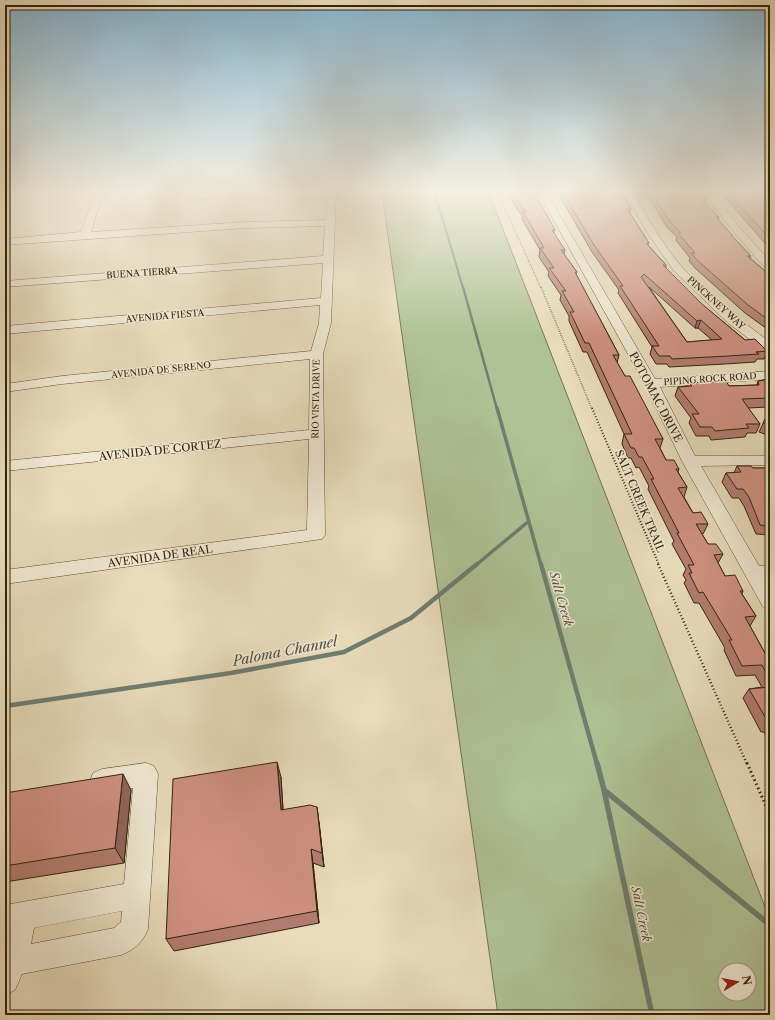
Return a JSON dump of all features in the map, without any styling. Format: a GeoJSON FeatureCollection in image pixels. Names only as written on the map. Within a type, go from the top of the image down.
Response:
{"type":"FeatureCollection","features":[{"type":"Feature","properties":{"kind":"street"},"geometry":{"type":"LineString","coordinates":[[5,242],[21,241]]}},
{"type":"Feature","properties":{"kind":"street","name":"RIO VISTA DRIVE"},"geometry":{"type":"LineString","coordinates":[[316,535],[317,354],[325,323],[329,241]]}},
{"type":"Feature","properties":{"kind":"street","name":"POTOMAC DRIVE"},"geometry":{"type":"LineString","coordinates":[[570,241],[651,383],[690,461],[762,572],[770,602]]}},
{"type":"Feature","properties":{"kind":"street","name":"PINCKNEY WAY"},"geometry":{"type":"LineString","coordinates":[[658,241],[678,269],[732,320],[770,348]]}},
{"type":"Feature","properties":{"kind":"street"},"geometry":{"type":"LineString","coordinates":[[746,241],[770,267]]}},
{"type":"Feature","properties":{"kind":"street","name":"BUENA TIERRA"},"geometry":{"type":"LineString","coordinates":[[5,284],[328,259]]}},
{"type":"Feature","properties":{"kind":"street","name":"AVENIDA FIESTA"},"geometry":{"type":"LineString","coordinates":[[5,330],[325,301]]}},
{"type":"Feature","properties":{"kind":"street","name":"AVENIDA DE SERENO"},"geometry":{"type":"LineString","coordinates":[[5,388],[62,380],[317,354]]}},
{"type":"Feature","properties":{"kind":"street","name":"PIPING ROCK ROAD"},"geometry":{"type":"LineString","coordinates":[[651,383],[770,375]]}},
{"type":"Feature","properties":{"kind":"street","name":"AVENIDA DE CORTEZ"},"geometry":{"type":"LineString","coordinates":[[5,466],[316,434]]}},
{"type":"Feature","properties":{"kind":"street"},"geometry":{"type":"LineString","coordinates":[[690,461],[768,460]]}},
{"type":"Feature","properties":{"kind":"street","name":"AVENIDA DE REAL"},"geometry":{"type":"LineString","coordinates":[[5,577],[316,535]]}},
{"type":"Feature","properties":{"kind":"street"},"geometry":{"type":"LineString","coordinates":[[83,784],[146,774],[137,895],[134,929],[121,942],[8,968],[14,918],[137,895]]}},
{"type":"Feature","properties":{"kind":"path","name":"SALT CREEK TRAIL"},"geometry":{"type":"LineString","coordinates":[[520,241],[545,297],[634,509],[770,815]]}},
{"type":"Feature","properties":{"kind":"green space"},"geometry":{"type":"Polygon","coordinates":[[[389,241],[507,241],[770,920],[770,1015],[498,1015],[389,241]]]}},
{"type":"Feature","properties":{"kind":"building"},"geometry":{"type":"Polygon","coordinates":[[[540,241],[559,241],[565,250],[561,250],[577,272],[575,272],[619,355],[613,355],[625,376],[630,376],[663,439],[655,439],[666,460],[674,460],[679,469],[676,469],[687,487],[678,488],[693,513],[701,512],[708,524],[696,524],[708,544],[716,544],[723,554],[714,555],[725,576],[735,575],[743,591],[740,591],[756,616],[745,617],[766,655],[770,655],[770,680],[762,665],[742,666],[729,640],[732,640],[703,592],[699,593],[689,573],[692,573],[688,565],[694,565],[651,479],[654,479],[642,457],[639,457],[634,448],[631,448],[624,434],[632,434],[589,343],[585,343],[570,312],[574,312],[562,291],[566,291],[549,268],[554,268],[540,248],[544,248],[540,241]]]}},
{"type":"Feature","properties":{"kind":"building"},"geometry":{"type":"Polygon","coordinates":[[[591,241],[647,241],[649,243],[646,243],[666,265],[663,265],[703,305],[745,340],[755,339],[767,351],[756,352],[759,354],[672,359],[670,356],[659,356],[652,346],[659,346],[620,286],[623,286],[591,241]],[[644,274],[641,277],[687,342],[722,339],[701,320],[697,321],[644,274]]]}},
{"type":"Feature","properties":{"kind":"building"},"geometry":{"type":"Polygon","coordinates":[[[684,241],[736,241],[751,256],[747,256],[770,275],[770,321],[748,305],[691,253],[695,253],[684,241]]]}},
{"type":"Feature","properties":{"kind":"building"},"geometry":{"type":"Polygon","coordinates":[[[770,379],[770,387],[767,387],[770,391],[770,398],[742,399],[760,424],[746,424],[749,428],[715,431],[712,427],[700,427],[692,414],[699,414],[678,387],[692,386],[689,383],[726,381],[729,386],[759,385],[758,381],[770,379]]]}},
{"type":"Feature","properties":{"kind":"building"},"geometry":{"type":"Polygon","coordinates":[[[770,409],[770,425],[763,423],[770,409]]]}},
{"type":"Feature","properties":{"kind":"building"},"geometry":{"type":"Polygon","coordinates":[[[737,466],[770,468],[770,486],[765,486],[770,494],[770,526],[760,525],[749,497],[743,489],[737,489],[726,473],[741,472],[737,466]]]}},
{"type":"Feature","properties":{"kind":"building"},"geometry":{"type":"Polygon","coordinates":[[[770,687],[770,722],[768,722],[749,689],[770,687]]]}},
{"type":"Feature","properties":{"kind":"building"},"geometry":{"type":"Polygon","coordinates":[[[277,762],[281,810],[310,805],[317,807],[322,853],[311,849],[317,911],[166,939],[173,779],[277,762]]]}},
{"type":"Feature","properties":{"kind":"building"},"geometry":{"type":"Polygon","coordinates":[[[123,774],[115,848],[5,866],[5,793],[123,774]]]}},
{"type":"Feature","properties":{"kind":"waterway","name":"Salt Creek"},"geometry":{"type":"LineString","coordinates":[[449,241],[463,288]]}},
{"type":"Feature","properties":{"kind":"waterway","name":"Salt Creek"},"geometry":{"type":"LineString","coordinates":[[463,287],[497,409]]}},
{"type":"Feature","properties":{"kind":"waterway","name":"Salt Creek"},"geometry":{"type":"LineString","coordinates":[[497,408],[529,521]]}},
{"type":"Feature","properties":{"kind":"waterway","name":"Paloma Channel"},"geometry":{"type":"LineString","coordinates":[[476,565],[529,521]]}},
{"type":"Feature","properties":{"kind":"waterway","name":"Salt Creek"},"geometry":{"type":"LineString","coordinates":[[529,521],[541,565]]}},
{"type":"Feature","properties":{"kind":"waterway","name":"Paloma Channel"},"geometry":{"type":"LineString","coordinates":[[5,706],[231,673],[344,652],[411,618],[477,564]]}},
{"type":"Feature","properties":{"kind":"waterway","name":"Salt Creek"},"geometry":{"type":"LineString","coordinates":[[541,564],[597,764]]}},
{"type":"Feature","properties":{"kind":"waterway","name":"Salt Creek"},"geometry":{"type":"LineString","coordinates":[[597,763],[604,790]]}},
{"type":"Feature","properties":{"kind":"waterway"},"geometry":{"type":"LineString","coordinates":[[604,790],[770,925]]}},
{"type":"Feature","properties":{"kind":"waterway","name":"Salt Creek"},"geometry":{"type":"LineString","coordinates":[[604,790],[652,1015]]}}]}
